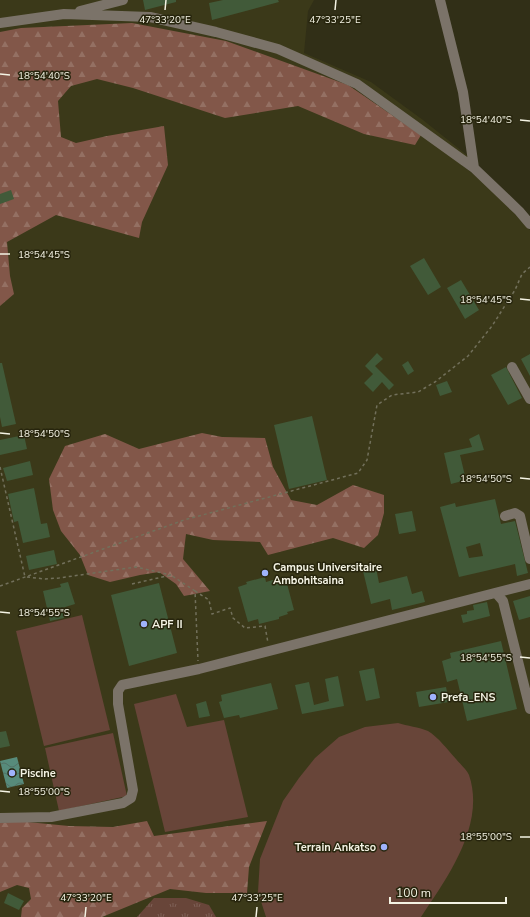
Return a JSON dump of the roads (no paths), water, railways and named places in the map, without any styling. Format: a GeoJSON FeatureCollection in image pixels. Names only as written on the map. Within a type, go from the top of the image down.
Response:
{"type":"FeatureCollection","features":[{"type":"Feature","properties":{"kind":"street"},"geometry":{"type":"LineString","coordinates":[[0,23],[64,14],[123,0]]}},
{"type":"Feature","properties":{"kind":"street"},"geometry":{"type":"LineString","coordinates":[[440,0],[463,92],[474,168]]}},
{"type":"Feature","properties":{"kind":"street"},"geometry":{"type":"LineString","coordinates":[[64,14],[150,17],[216,32],[278,49],[357,84],[474,168],[519,211],[530,224]]}},
{"type":"Feature","properties":{"kind":"street"},"geometry":{"type":"LineString","coordinates":[[519,211],[530,218]]}},
{"type":"Feature","properties":{"kind":"street"},"geometry":{"type":"LineString","coordinates":[[512,368],[530,399]]}},
{"type":"Feature","properties":{"kind":"street"},"geometry":{"type":"LineString","coordinates":[[505,516],[515,513],[520,516],[530,559]]}},
{"type":"Feature","properties":{"kind":"street"},"geometry":{"type":"LineString","coordinates":[[523,525],[530,515]]}},
{"type":"Feature","properties":{"kind":"street"},"geometry":{"type":"LineString","coordinates":[[0,818],[51,817],[123,803],[131,798],[133,790],[118,704],[118,691],[122,685],[199,669],[530,584]]}},
{"type":"Feature","properties":{"kind":"street"},"geometry":{"type":"LineString","coordinates":[[496,593],[503,601],[530,709]]}},
{"type":"Feature","properties":{"kind":"water","name":"Piscine"},"geometry":{"type":"Polygon","coordinates":[[[17,757],[24,784],[7,788],[0,761],[17,757]]]}},
{"type":"Feature","properties":{"kind":"place","name":"Campus Universitaire Ambohitsaina"},"geometry":{"type":"Point","coordinates":[265,573]}},
{"type":"Feature","properties":{"kind":"place","name":"APF II"},"geometry":{"type":"Point","coordinates":[144,624]}},
{"type":"Feature","properties":{"kind":"place","name":"Prefa_ENS"},"geometry":{"type":"Point","coordinates":[433,697]}},
{"type":"Feature","properties":{"kind":"place","name":"Piscine"},"geometry":{"type":"Point","coordinates":[12,773]}},
{"type":"Feature","properties":{"kind":"place","name":"Terrain Ankatso"},"geometry":{"type":"Point","coordinates":[384,847]}}]}
